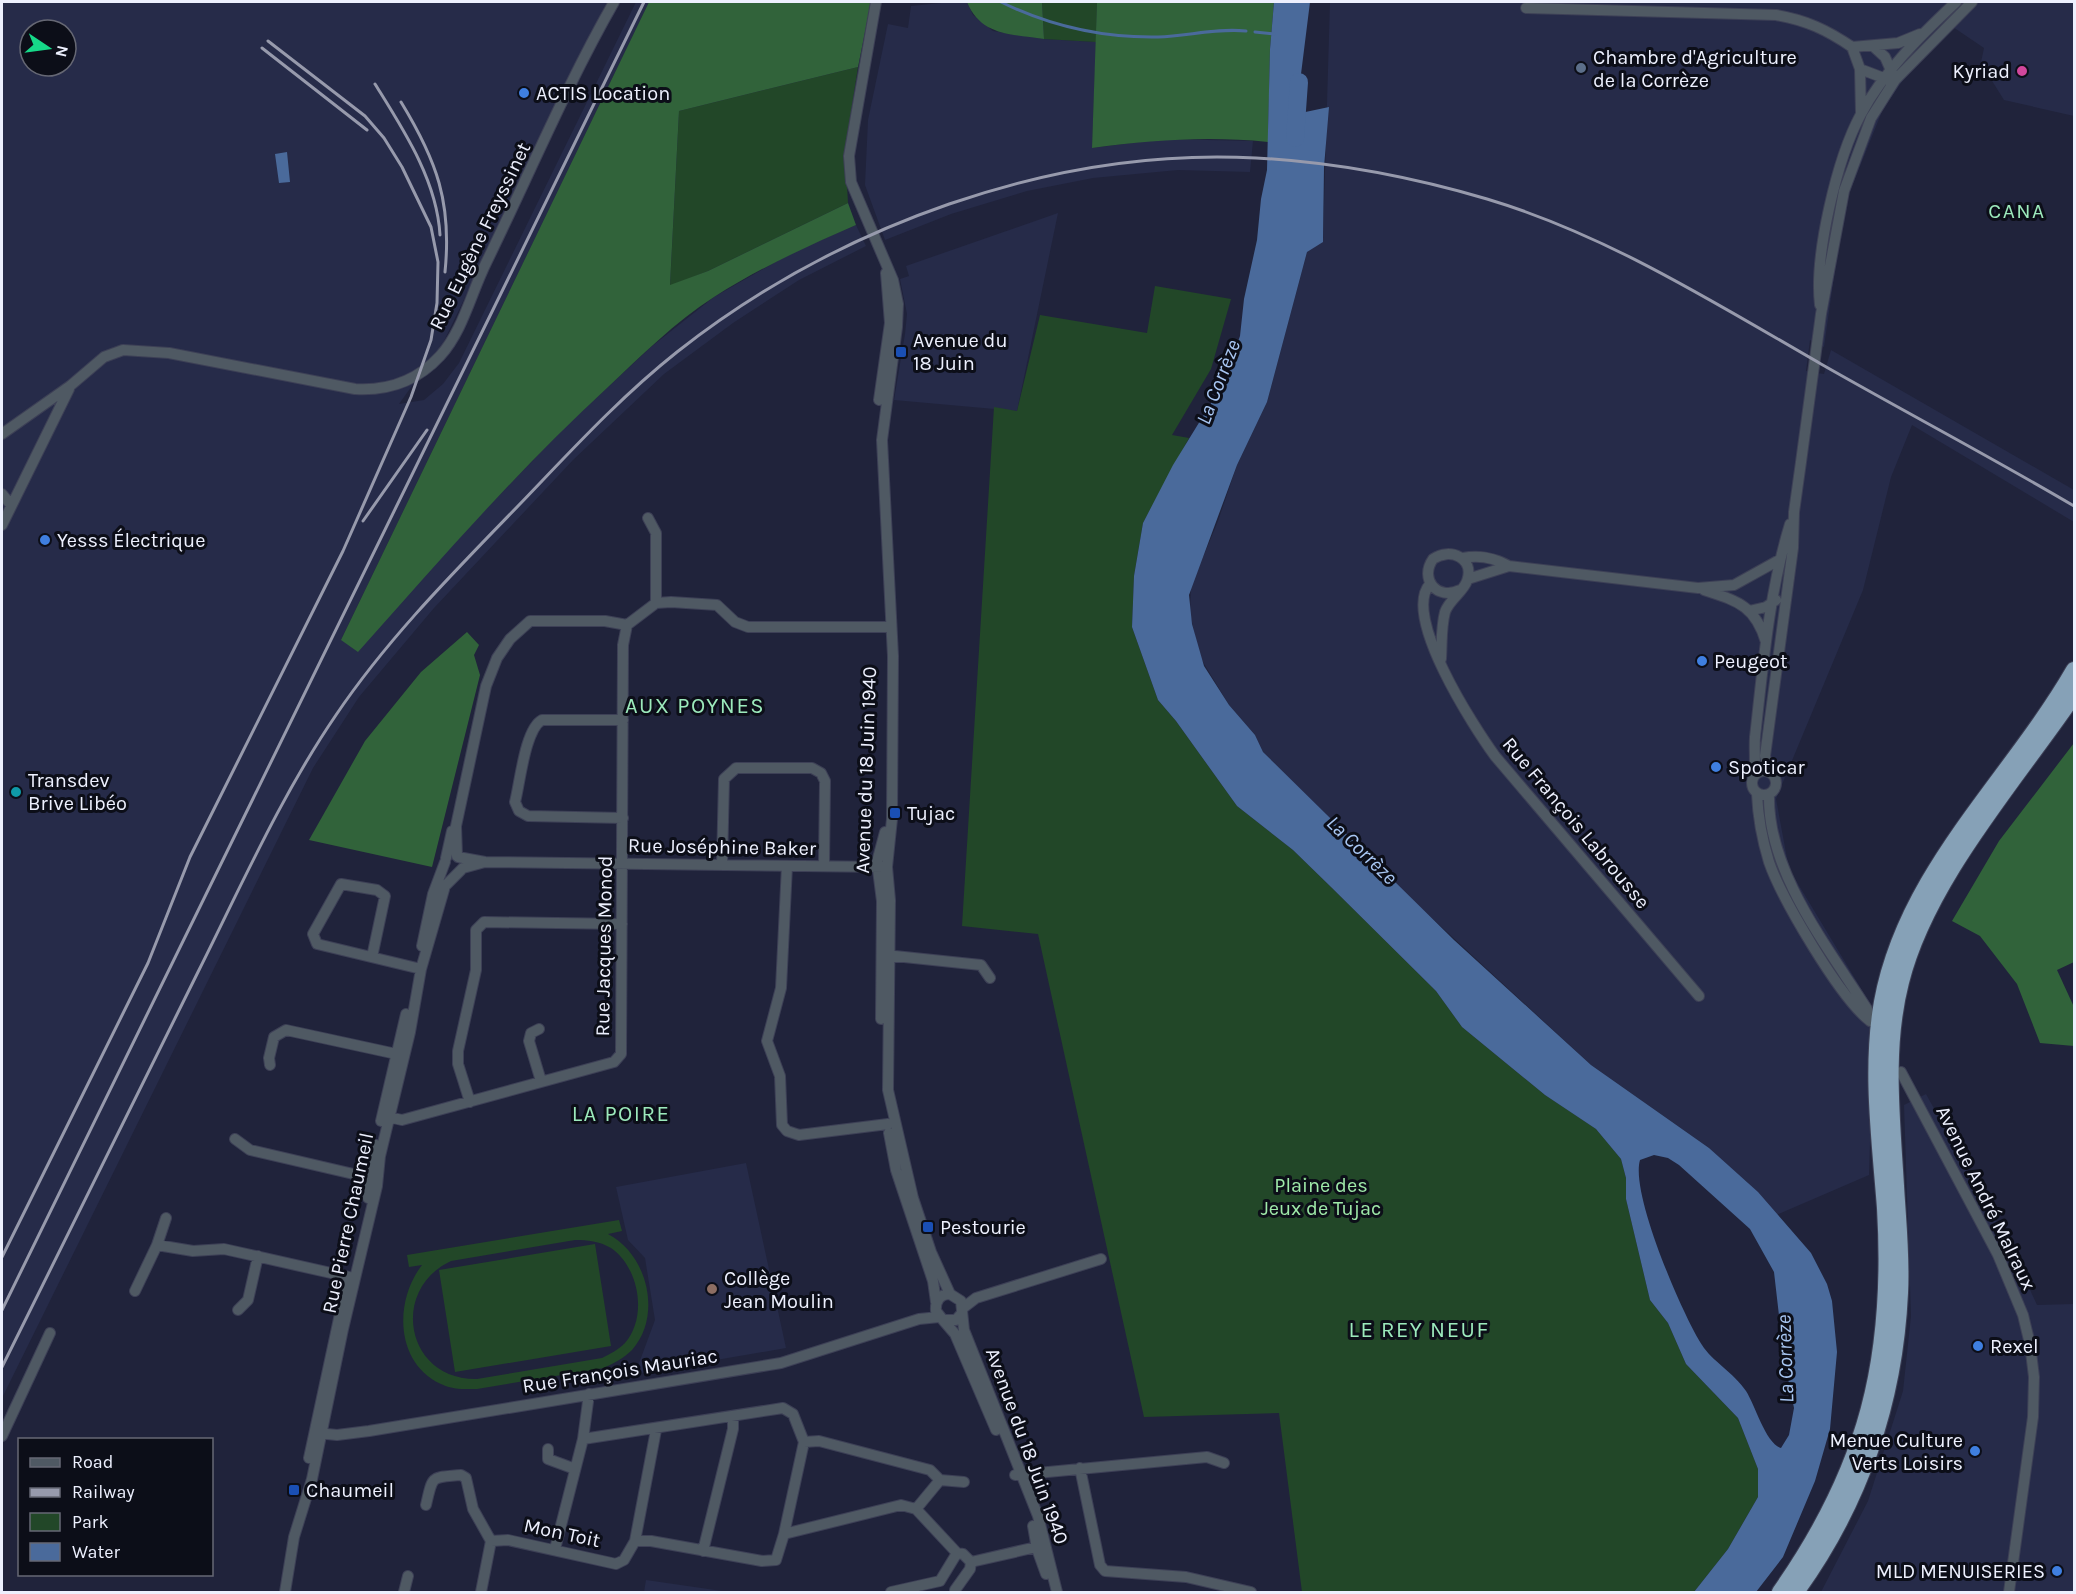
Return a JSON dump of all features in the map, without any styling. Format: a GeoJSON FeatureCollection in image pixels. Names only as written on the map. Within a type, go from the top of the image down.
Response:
{"type":"FeatureCollection","features":[{"type":"Feature","properties":{"kind":"highway"},"geometry":{"type":"LineString","coordinates":[[1780,1593],[1818,1536],[1849,1470],[1867,1421],[1881,1359],[1887,1262],[1877,1070],[1882,1002],[1889,973],[1911,915],[1946,852],[2038,726],[2074,670]]}},
{"type":"Feature","properties":{"kind":"highway"},"geometry":{"type":"LineString","coordinates":[[1796,1593],[1830,1542],[1849,1504],[1866,1463],[1892,1374],[1901,1290],[1890,1082],[1893,1018],[1901,980],[1912,947],[1932,904],[1959,857],[2074,695]]}},
{"type":"Feature","properties":{"kind":"street","name":"Rue Eugène Freyssinet"},"geometry":{"type":"LineString","coordinates":[[2,434],[70,386],[104,357],[123,350],[169,353],[355,389],[377,391],[403,384],[426,369],[441,355],[457,330],[484,266],[614,2]]}},
{"type":"Feature","properties":{"kind":"street"},"geometry":{"type":"LineString","coordinates":[[854,186],[851,182],[850,145],[876,2]]}},
{"type":"Feature","properties":{"kind":"street"},"geometry":{"type":"LineString","coordinates":[[854,186],[856,151],[882,2]]}},
{"type":"Feature","properties":{"kind":"street"},"geometry":{"type":"LineString","coordinates":[[1821,314],[1818,286],[1824,233],[1834,189],[1860,115],[1923,33],[1956,2]]}},
{"type":"Feature","properties":{"kind":"street"},"geometry":{"type":"LineString","coordinates":[[1790,571],[1776,595],[1767,643],[1754,747],[1754,788],[1757,794],[1762,838],[1781,889],[1839,985],[1860,1013],[1870,1021],[1867,1009],[1784,870],[1770,824],[1769,794],[1775,786],[1765,756],[1790,571],[1794,512],[1821,314],[1844,191],[1871,118],[1890,77],[1972,2]]}},
{"type":"Feature","properties":{"kind":"street"},"geometry":{"type":"LineString","coordinates":[[1527,8],[1776,15],[1802,20],[1827,30],[1852,47],[1860,69],[1860,115]]}},
{"type":"Feature","properties":{"kind":"street"},"geometry":{"type":"LineString","coordinates":[[1852,47],[1898,43],[1923,33]]}},
{"type":"Feature","properties":{"kind":"street"},"geometry":{"type":"LineString","coordinates":[[1873,46],[1885,57],[1890,77]]}},
{"type":"Feature","properties":{"kind":"street"},"geometry":{"type":"LineString","coordinates":[[1860,69],[1890,77]]}},
{"type":"Feature","properties":{"kind":"street","name":"Avenue du 18 Juin 1940"},"geometry":{"type":"LineString","coordinates":[[854,186],[895,290],[898,321],[882,440],[893,773],[882,867]]}},
{"type":"Feature","properties":{"kind":"street"},"geometry":{"type":"LineString","coordinates":[[2,525],[70,386]]}},
{"type":"Feature","properties":{"kind":"street"},"geometry":{"type":"LineString","coordinates":[[2,494],[11,505]]}},
{"type":"Feature","properties":{"kind":"street"},"geometry":{"type":"LineString","coordinates":[[1778,654],[1776,595],[1779,560],[1794,512]]}},
{"type":"Feature","properties":{"kind":"street"},"geometry":{"type":"LineString","coordinates":[[648,518],[656,532],[656,603]]}},
{"type":"Feature","properties":{"kind":"street","name":"Rue François Labrousse"},"geometry":{"type":"LineString","coordinates":[[1509,566],[1500,560],[1481,557],[1463,558],[1448,552],[1433,559],[1427,571],[1430,585],[1424,591],[1421,603],[1427,628],[1441,662],[1475,728],[1495,756],[1699,996]]}},
{"type":"Feature","properties":{"kind":"street"},"geometry":{"type":"LineString","coordinates":[[1427,628],[1445,614],[1468,579],[1469,572],[1463,558]]}},
{"type":"Feature","properties":{"kind":"street","name":"Rue François Labrousse"},"geometry":{"type":"LineString","coordinates":[[1698,588],[1734,585],[1756,575],[1779,560]]}},
{"type":"Feature","properties":{"kind":"street","name":"Rue François Labrousse"},"geometry":{"type":"LineString","coordinates":[[1468,579],[1509,566],[1698,588],[1741,602],[1763,633],[1767,643]]}},
{"type":"Feature","properties":{"kind":"street"},"geometry":{"type":"LineString","coordinates":[[1756,575],[1776,595]]}},
{"type":"Feature","properties":{"kind":"street"},"geometry":{"type":"LineString","coordinates":[[1430,585],[1441,593],[1454,593],[1460,590]]}},
{"type":"Feature","properties":{"kind":"street"},"geometry":{"type":"LineString","coordinates":[[1749,611],[1776,595]]}},
{"type":"Feature","properties":{"kind":"street"},"geometry":{"type":"LineString","coordinates":[[454,863],[456,826],[486,686],[496,658],[516,631],[530,621],[605,621],[627,625],[656,603],[710,603],[722,609],[735,622],[748,627],[889,627]]}},
{"type":"Feature","properties":{"kind":"street"},"geometry":{"type":"LineString","coordinates":[[1441,662],[1445,614]]}},
{"type":"Feature","properties":{"kind":"street","name":"Rue Jacques Monod"},"geometry":{"type":"LineString","coordinates":[[386,1116],[402,1120],[614,1062],[621,1054],[624,864],[623,645],[627,625]]}},
{"type":"Feature","properties":{"kind":"street","name":"Avenue du 18 Juin 1940"},"geometry":{"type":"LineString","coordinates":[[889,627],[882,867],[889,1099],[913,1198],[931,1252],[959,1303],[964,1330],[1018,1474],[1040,1546],[1050,1593]]}},
{"type":"Feature","properties":{"kind":"street"},"geometry":{"type":"LineString","coordinates":[[622,720],[542,720],[537,722],[531,732],[515,802],[519,811],[528,816],[623,818]]}},
{"type":"Feature","properties":{"kind":"street"},"geometry":{"type":"LineString","coordinates":[[723,865],[724,779],[727,774],[736,768],[812,768],[821,773],[825,781],[824,866]]}},
{"type":"Feature","properties":{"kind":"street"},"geometry":{"type":"LineString","coordinates":[[1754,774],[1760,771],[1769,772]]}},
{"type":"Feature","properties":{"kind":"street"},"geometry":{"type":"LineString","coordinates":[[1757,794],[1769,794]]}},
{"type":"Feature","properties":{"kind":"street","name":"Rue Joséphine Baker"},"geometry":{"type":"LineString","coordinates":[[454,863],[882,867]]}},
{"type":"Feature","properties":{"kind":"street","name":"Rue Pierre Chaumeil"},"geometry":{"type":"LineString","coordinates":[[279,1593],[283,1560],[318,1433],[343,1329],[380,1156],[386,1116],[419,968],[454,863]]}},
{"type":"Feature","properties":{"kind":"street"},"geometry":{"type":"LineString","coordinates":[[786,866],[781,988],[767,1041],[780,1076],[779,1109],[782,1125],[787,1131],[799,1135],[888,1124]]}},
{"type":"Feature","properties":{"kind":"street"},"geometry":{"type":"LineString","coordinates":[[372,957],[385,896],[378,890],[341,884],[314,934],[317,944],[372,957],[419,968]]}},
{"type":"Feature","properties":{"kind":"street"},"geometry":{"type":"LineString","coordinates":[[470,1102],[458,1064],[458,1051],[476,970],[476,930],[484,922],[622,924]]}},
{"type":"Feature","properties":{"kind":"street"},"geometry":{"type":"LineString","coordinates":[[885,955],[981,965],[990,978]]}},
{"type":"Feature","properties":{"kind":"street","name":"Avenue du 18 Juin 1940"},"geometry":{"type":"LineString","coordinates":[[885,955],[884,1097],[896,1170],[933,1281],[938,1312],[955,1334],[1018,1474]]}},
{"type":"Feature","properties":{"kind":"street"},"geometry":{"type":"LineString","coordinates":[[539,1029],[531,1034],[529,1041],[541,1081]]}},
{"type":"Feature","properties":{"kind":"street"},"geometry":{"type":"LineString","coordinates":[[270,1065],[269,1058],[274,1037],[286,1030],[401,1055]]}},
{"type":"Feature","properties":{"kind":"street","name":"Avenue André Malraux"},"geometry":{"type":"LineString","coordinates":[[1901,1072],[1998,1255],[2023,1315],[2031,1344],[2034,1377],[2032,1428],[2009,1593]]}},
{"type":"Feature","properties":{"kind":"street"},"geometry":{"type":"LineString","coordinates":[[235,1139],[250,1150],[375,1179]]}},
{"type":"Feature","properties":{"kind":"street","name":"Rue Pierre Chaumeil"},"geometry":{"type":"LineString","coordinates":[[285,1593],[294,1536],[306,1506],[349,1277],[375,1179]]}},
{"type":"Feature","properties":{"kind":"street"},"geometry":{"type":"LineString","coordinates":[[135,1291],[157,1245],[166,1218]]}},
{"type":"Feature","properties":{"kind":"street"},"geometry":{"type":"LineString","coordinates":[[157,1245],[193,1251],[224,1249],[349,1277]]}},
{"type":"Feature","properties":{"kind":"street"},"geometry":{"type":"LineString","coordinates":[[238,1310],[248,1300],[258,1256]]}},
{"type":"Feature","properties":{"kind":"street"},"geometry":{"type":"LineString","coordinates":[[959,1303],[956,1320],[938,1312],[942,1296],[959,1303],[1101,1259]]}},
{"type":"Feature","properties":{"kind":"street","name":"Rue François Mauriac"},"geometry":{"type":"LineString","coordinates":[[318,1433],[369,1431],[781,1363],[938,1312]]}},
{"type":"Feature","properties":{"kind":"street"},"geometry":{"type":"LineString","coordinates":[[2,1436],[50,1333]]}},
{"type":"Feature","properties":{"kind":"street"},"geometry":{"type":"LineString","coordinates":[[555,1550],[583,1439],[589,1394]]}},
{"type":"Feature","properties":{"kind":"street"},"geometry":{"type":"LineString","coordinates":[[583,1439],[656,1430],[783,1408],[793,1414],[804,1442],[776,1560],[762,1561],[651,1541],[635,1542],[656,1430]]}},
{"type":"Feature","properties":{"kind":"street"},"geometry":{"type":"LineString","coordinates":[[703,1551],[733,1429],[733,1417]]}},
{"type":"Feature","properties":{"kind":"street"},"geometry":{"type":"LineString","coordinates":[[804,1442],[819,1441],[930,1470],[940,1480],[964,1482]]}},
{"type":"Feature","properties":{"kind":"street"},"geometry":{"type":"LineString","coordinates":[[549,1449],[548,1459],[575,1469]]}},
{"type":"Feature","properties":{"kind":"street"},"geometry":{"type":"LineString","coordinates":[[1018,1474],[1208,1457],[1224,1463]]}},
{"type":"Feature","properties":{"kind":"street"},"geometry":{"type":"LineString","coordinates":[[1080,1468],[1100,1565],[1105,1571],[1186,1577],[1205,1588],[1251,1593]]}},
{"type":"Feature","properties":{"kind":"street"},"geometry":{"type":"LineString","coordinates":[[426,1505],[432,1481],[461,1475],[466,1478],[473,1509],[491,1541],[481,1593]]}},
{"type":"Feature","properties":{"kind":"street"},"geometry":{"type":"LineString","coordinates":[[916,1509],[940,1480]]}},
{"type":"Feature","properties":{"kind":"street"},"geometry":{"type":"LineString","coordinates":[[784,1534],[901,1505],[916,1509],[957,1554],[963,1554],[971,1562]]}},
{"type":"Feature","properties":{"kind":"street","name":"Mon Toit"},"geometry":{"type":"LineString","coordinates":[[491,1541],[508,1540],[616,1564],[624,1560],[635,1542]]}},
{"type":"Feature","properties":{"kind":"street"},"geometry":{"type":"LineString","coordinates":[[971,1562],[1040,1546]]}},
{"type":"Feature","properties":{"kind":"street","name":"Avenue du 18 Juin 1940"},"geometry":{"type":"LineString","coordinates":[[1040,1546],[1050,1558],[1057,1593]]}},
{"type":"Feature","properties":{"kind":"street"},"geometry":{"type":"LineString","coordinates":[[891,1593],[940,1581],[957,1554]]}},
{"type":"Feature","properties":{"kind":"street"},"geometry":{"type":"LineString","coordinates":[[940,1581],[944,1588],[956,1591],[970,1569],[971,1562]]}},
{"type":"Feature","properties":{"kind":"street"},"geometry":{"type":"LineString","coordinates":[[404,1593],[408,1576]]}},
{"type":"Feature","properties":{"kind":"shaded area"},"geometry":{"type":"Polygon","coordinates":[[[2,2],[607,2],[444,341],[399,404],[424,400],[443,384],[459,363],[636,2],[649,2],[341,640],[484,511],[565,427],[651,347],[714,297],[793,252],[856,225],[866,246],[799,280],[733,323],[664,374],[573,460],[434,608],[359,697],[313,768],[2,1398],[2,2]]]}},
{"type":"Feature","properties":{"kind":"shaded area"},"geometry":{"type":"Polygon","coordinates":[[[967,2],[973,15],[993,31],[1044,39],[1096,42],[1092,148],[1163,139],[1253,141],[1250,172],[1178,170],[1093,178],[1027,191],[951,214],[885,240],[865,185],[868,120],[888,24],[908,28],[911,6],[967,2]]]}},
{"type":"Feature","properties":{"kind":"shaded area"},"geometry":{"type":"Polygon","coordinates":[[[1330,2],[2074,2],[2074,116],[2004,100],[1989,76],[1979,72],[1984,48],[1953,27],[1905,77],[1883,109],[1844,206],[1824,347],[1810,340],[1806,371],[1824,374],[1831,350],[2074,490],[2074,522],[1912,425],[1891,477],[1863,590],[1776,799],[1789,869],[1874,1010],[1869,1175],[1776,1215],[1746,1181],[1733,1172],[1709,1148],[1591,1065],[1394,883],[1263,752],[1255,735],[1229,705],[1200,657],[1190,614],[1191,586],[1218,521],[1237,465],[1267,402],[1307,252],[1323,238],[1330,2]]]}},
{"type":"Feature","properties":{"kind":"shaded area"},"geometry":{"type":"Polygon","coordinates":[[[1058,213],[1017,411],[894,400],[907,314],[900,279],[909,276],[906,266],[1058,213]]]}},
{"type":"Feature","properties":{"kind":"shaded area"},"geometry":{"type":"Polygon","coordinates":[[[1926,1094],[2009,1244],[2037,1305],[2074,1304],[2074,1592],[1821,1592],[1868,1501],[1903,1391],[1911,1316],[1904,1105],[1926,1094]]]}},
{"type":"Feature","properties":{"kind":"shaded area","name":"Collège Jean Moulin"},"geometry":{"type":"Polygon","coordinates":[[[746,1163],[786,1348],[635,1374],[655,1320],[645,1258],[628,1240],[616,1187],[746,1163]]]}},
{"type":"Feature","properties":{"kind":"shaded area"},"geometry":{"type":"Polygon","coordinates":[[[646,1580],[729,1592],[644,1592],[646,1580]]]}},
{"type":"Feature","properties":{"kind":"green space"},"geometry":{"type":"Polygon","coordinates":[[[649,2],[871,2],[858,67],[679,111],[670,285],[708,271],[848,203],[856,225],[748,276],[714,297],[672,328],[542,451],[358,652],[341,640],[649,2]]]}},
{"type":"Feature","properties":{"kind":"green space"},"geometry":{"type":"Polygon","coordinates":[[[967,2],[1042,2],[1044,39],[1009,34],[989,27],[980,21],[967,2]]]}},
{"type":"Feature","properties":{"kind":"green space"},"geometry":{"type":"Polygon","coordinates":[[[1042,2],[1097,2],[1096,42],[1044,39],[1042,2]]]}},
{"type":"Feature","properties":{"kind":"green space"},"geometry":{"type":"Polygon","coordinates":[[[1097,2],[1274,2],[1270,49],[1268,142],[1224,139],[1180,140],[1092,148],[1097,2]]]}},
{"type":"Feature","properties":{"kind":"green space"},"geometry":{"type":"Polygon","coordinates":[[[858,67],[845,151],[848,203],[708,271],[670,286],[679,111],[858,67]]]}},
{"type":"Feature","properties":{"kind":"green space","name":"Plaine des Jeux de Tujac"},"geometry":{"type":"Polygon","coordinates":[[[1155,286],[1231,299],[1211,369],[1172,435],[1189,438],[1143,523],[1134,576],[1132,627],[1158,700],[1176,721],[1237,806],[1293,850],[1331,887],[1436,991],[1462,1027],[1545,1095],[1596,1129],[1621,1159],[1626,1178],[1626,1199],[1650,1300],[1668,1323],[1686,1364],[1738,1418],[1758,1469],[1758,1497],[1728,1549],[1694,1592],[1302,1592],[1279,1413],[1144,1417],[1038,934],[962,926],[994,407],[1017,411],[1040,315],[1147,333],[1155,286]]]}},
{"type":"Feature","properties":{"kind":"green space"},"geometry":{"type":"Polygon","coordinates":[[[467,632],[479,645],[474,655],[480,675],[432,867],[309,840],[365,741],[421,672],[467,632]]]}},
{"type":"Feature","properties":{"kind":"green space"},"geometry":{"type":"Polygon","coordinates":[[[2074,743],[2074,962],[2057,970],[2074,1007],[2074,1046],[2040,1043],[2017,984],[1980,936],[1952,921],[1999,841],[2074,743]]]}},
{"type":"Feature","properties":{"kind":"green space"},"geometry":{"type":"Polygon","coordinates":[[[619,1220],[622,1231],[608,1234],[622,1243],[641,1270],[646,1286],[647,1320],[632,1350],[604,1368],[477,1389],[450,1387],[426,1374],[415,1362],[407,1347],[404,1313],[407,1296],[422,1265],[409,1267],[407,1255],[619,1220]],[[575,1240],[451,1261],[432,1274],[419,1291],[413,1311],[414,1331],[421,1349],[434,1365],[453,1375],[477,1379],[602,1358],[617,1350],[632,1332],[636,1320],[638,1307],[634,1280],[621,1256],[611,1248],[598,1242],[575,1240]]]}},
{"type":"Feature","properties":{"kind":"green space"},"geometry":{"type":"Polygon","coordinates":[[[595,1244],[611,1346],[455,1372],[439,1270],[595,1244]]]}},
{"type":"Feature","properties":{"kind":"water"},"geometry":{"type":"Polygon","coordinates":[[[1274,2],[1310,2],[1296,114],[1329,107],[1324,167],[1323,242],[1307,252],[1267,402],[1237,465],[1189,595],[1192,624],[1204,666],[1229,705],[1255,735],[1263,752],[1454,940],[1591,1065],[1709,1148],[1758,1192],[1811,1253],[1827,1284],[1832,1301],[1837,1352],[1830,1429],[1815,1481],[1783,1557],[1756,1592],[1694,1592],[1728,1549],[1758,1497],[1758,1469],[1738,1418],[1686,1364],[1668,1323],[1650,1300],[1626,1199],[1626,1178],[1621,1159],[1596,1129],[1545,1095],[1462,1027],[1436,991],[1331,887],[1293,850],[1237,806],[1176,721],[1158,700],[1132,627],[1134,576],[1143,523],[1173,465],[1224,382],[1240,336],[1244,299],[1257,240],[1261,199],[1267,170],[1270,49],[1274,2]],[[1654,1155],[1640,1160],[1639,1176],[1650,1225],[1671,1282],[1702,1345],[1746,1391],[1770,1439],[1781,1448],[1789,1435],[1794,1408],[1784,1359],[1774,1272],[1750,1229],[1679,1165],[1668,1158],[1654,1155]]]}},
{"type":"Feature","properties":{"kind":"water"},"geometry":{"type":"Polygon","coordinates":[[[287,152],[290,182],[279,183],[275,154],[287,152]]]}},
{"type":"Feature","properties":{"kind":"waterway"},"geometry":{"type":"LineString","coordinates":[[1001,2],[1039,18],[1098,33],[1158,37],[1246,31]]}},
{"type":"Feature","properties":{"kind":"waterway"},"geometry":{"type":"LineString","coordinates":[[1255,32],[1274,34]]}},
{"type":"Feature","properties":{"kind":"waterway","name":"La Corrèze"},"geometry":{"type":"LineString","coordinates":[[1295,138],[1299,82]]}},
{"type":"Feature","properties":{"kind":"railway"},"geometry":{"type":"LineString","coordinates":[[2,1310],[644,2]]}},
{"type":"Feature","properties":{"kind":"railway"},"geometry":{"type":"LineString","coordinates":[[2,1257],[148,963],[190,857],[343,551],[411,397],[431,340],[437,303],[438,262],[431,227],[402,167],[384,138],[365,116],[268,41]]}},
{"type":"Feature","properties":{"kind":"railway"},"geometry":{"type":"LineString","coordinates":[[262,48],[367,130]]}},
{"type":"Feature","properties":{"kind":"railway"},"geometry":{"type":"LineString","coordinates":[[375,84],[417,156],[433,195],[440,235]]}},
{"type":"Feature","properties":{"kind":"railway"},"geometry":{"type":"LineString","coordinates":[[401,102],[424,144],[439,183],[446,225],[445,272]]}},
{"type":"Feature","properties":{"kind":"railway"},"geometry":{"type":"LineString","coordinates":[[2,1367],[263,840],[316,745],[377,659],[446,581],[595,426],[677,352],[739,307],[806,267],[876,233],[949,204],[1025,182],[1101,166],[1179,158],[1256,158],[1314,163],[1430,184],[1487,199],[1531,214],[1617,251],[1700,294],[2074,506]]}},
{"type":"Feature","properties":{"kind":"railway"},"geometry":{"type":"LineString","coordinates":[[363,521],[427,430]]}},
{"type":"Feature","properties":{"kind":"place","name":"Chambre d'Agriculture de la Corrèze"},"geometry":{"type":"Point","coordinates":[1581,68]}},
{"type":"Feature","properties":{"kind":"place","name":"Kyriad"},"geometry":{"type":"Point","coordinates":[2022,71]}},
{"type":"Feature","properties":{"kind":"place","name":"ACTIS Location"},"geometry":{"type":"Point","coordinates":[524,93]}},
{"type":"Feature","properties":{"kind":"place","name":"Avenue du 18 Juin"},"geometry":{"type":"Point","coordinates":[901,352]}},
{"type":"Feature","properties":{"kind":"place","name":"Yesss Électrique"},"geometry":{"type":"Point","coordinates":[45,540]}},
{"type":"Feature","properties":{"kind":"place","name":"Peugeot"},"geometry":{"type":"Point","coordinates":[1702,661]}},
{"type":"Feature","properties":{"kind":"place","name":"Spoticar"},"geometry":{"type":"Point","coordinates":[1716,767]}},
{"type":"Feature","properties":{"kind":"place","name":"Transdev Brive Libéo"},"geometry":{"type":"Point","coordinates":[16,792]}},
{"type":"Feature","properties":{"kind":"place","name":"Tujac"},"geometry":{"type":"Point","coordinates":[895,813]}},
{"type":"Feature","properties":{"kind":"place","name":"Pestourie"},"geometry":{"type":"Point","coordinates":[928,1227]}},
{"type":"Feature","properties":{"kind":"place","name":"Collège Jean Moulin"},"geometry":{"type":"Point","coordinates":[712,1289]}},
{"type":"Feature","properties":{"kind":"place","name":"Rexel"},"geometry":{"type":"Point","coordinates":[1978,1346]}},
{"type":"Feature","properties":{"kind":"place","name":"Menue Culture Verts Loisirs"},"geometry":{"type":"Point","coordinates":[1975,1451]}},
{"type":"Feature","properties":{"kind":"place","name":"Chaumeil"},"geometry":{"type":"Point","coordinates":[294,1490]}},
{"type":"Feature","properties":{"kind":"place","name":"MLD MENUISERIES"},"geometry":{"type":"Point","coordinates":[2057,1571]}},
{"type":"Feature","properties":{"kind":"district","name":"CANA"},"geometry":{"type":"Point","coordinates":[2017,211]}},
{"type":"Feature","properties":{"kind":"district","name":"AUX POYNES"},"geometry":{"type":"Point","coordinates":[695,706]}},
{"type":"Feature","properties":{"kind":"district","name":"LA POIRE"},"geometry":{"type":"Point","coordinates":[621,1114]}},
{"type":"Feature","properties":{"kind":"district","name":"LE REY NEUF"},"geometry":{"type":"Point","coordinates":[1419,1330]}}]}
